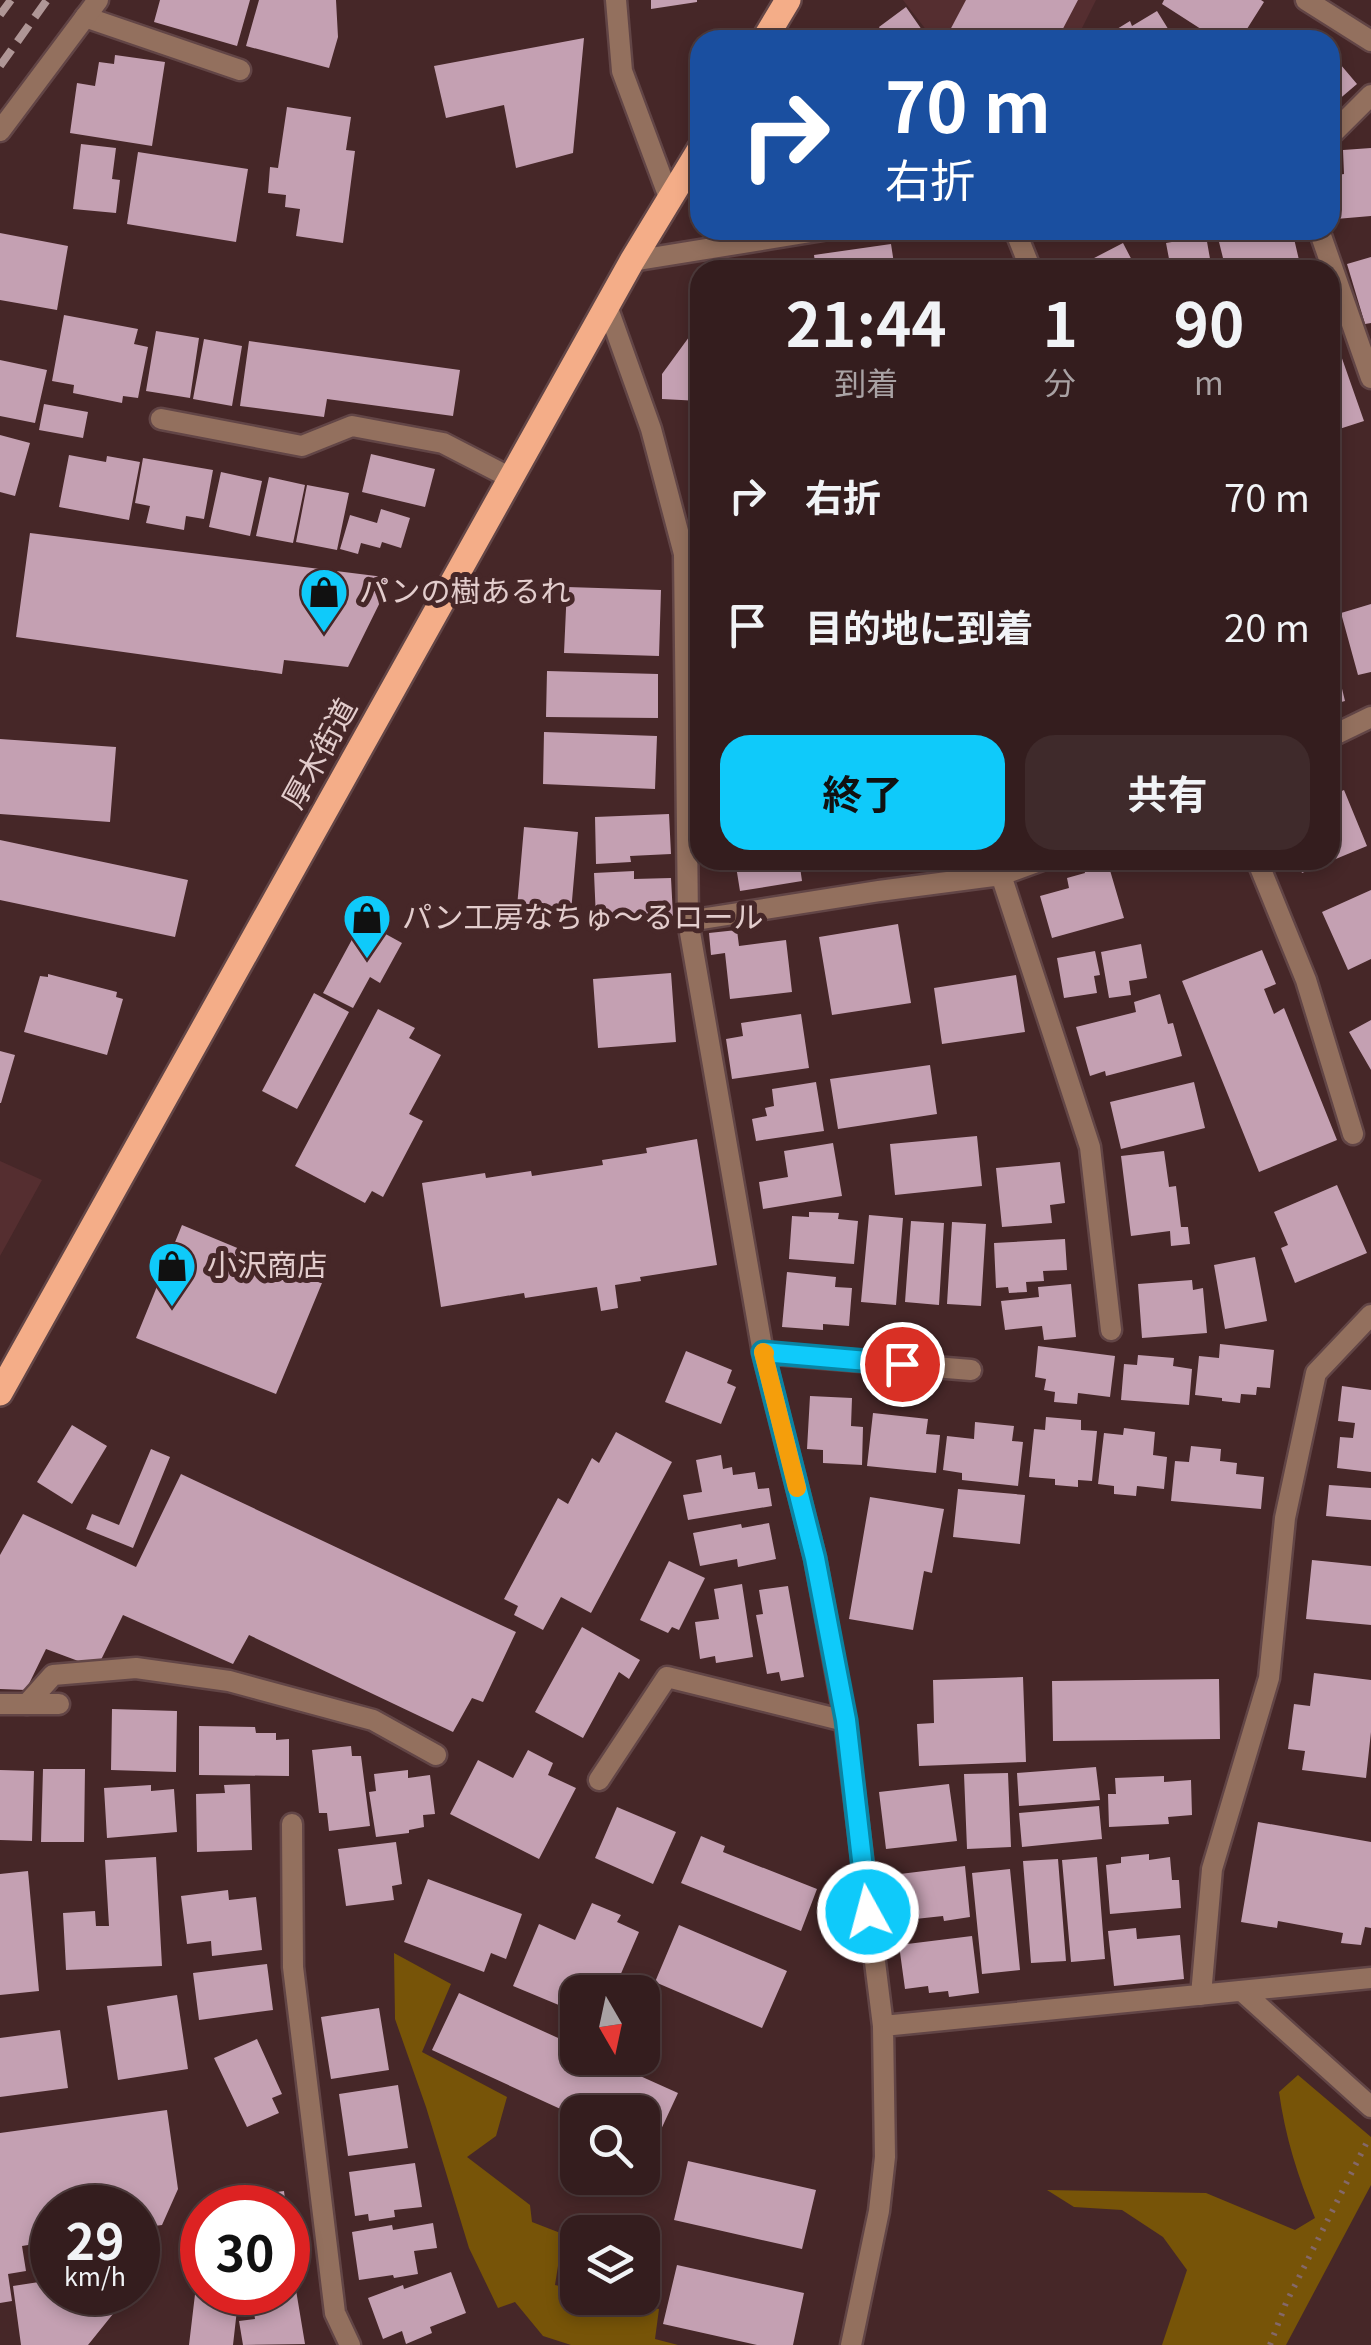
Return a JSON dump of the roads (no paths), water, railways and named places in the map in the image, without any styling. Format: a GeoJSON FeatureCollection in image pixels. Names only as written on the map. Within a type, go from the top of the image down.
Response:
{"type":"FeatureCollection","features":[{"type":"Feature","properties":{"kind":"main road"},"geometry":{"type":"LineString","coordinates":[[770,30],[788,0]]}},
{"type":"Feature","properties":{"kind":"main road","name":"厚木街道"},"geometry":{"type":"LineString","coordinates":[[0,1393],[632,261],[690,165]]}},
{"type":"Feature","properties":{"kind":"street"},"geometry":{"type":"LineString","coordinates":[[616,0],[622,71],[670,200]]}},
{"type":"Feature","properties":{"kind":"street"},"geometry":{"type":"LineString","coordinates":[[1306,0],[1371,40]]}},
{"type":"Feature","properties":{"kind":"street"},"geometry":{"type":"LineString","coordinates":[[0,131],[92,8],[240,70]]}},
{"type":"Feature","properties":{"kind":"street"},"geometry":{"type":"LineString","coordinates":[[1340,126],[1371,96]]}},
{"type":"Feature","properties":{"kind":"street"},"geometry":{"type":"LineString","coordinates":[[632,261],[761,240]]}},
{"type":"Feature","properties":{"kind":"street"},"geometry":{"type":"LineString","coordinates":[[1340,290],[1371,378]]}},
{"type":"Feature","properties":{"kind":"street"},"geometry":{"type":"LineString","coordinates":[[607,306],[651,429],[684,554],[688,921],[763,1352],[815,1558],[846,1720],[882,2026],[886,2157],[879,2212],[851,2345]]}},
{"type":"Feature","properties":{"kind":"street"},"geometry":{"type":"LineString","coordinates":[[161,419],[302,446],[352,426],[442,443],[511,478]]}},
{"type":"Feature","properties":{"kind":"street"},"geometry":{"type":"LineString","coordinates":[[1340,732],[1371,718]]}},
{"type":"Feature","properties":{"kind":"street"},"geometry":{"type":"LineString","coordinates":[[688,921],[1014,870]]}},
{"type":"Feature","properties":{"kind":"street"},"geometry":{"type":"LineString","coordinates":[[1261,870],[1306,980],[1352,1134]]}},
{"type":"Feature","properties":{"kind":"street"},"geometry":{"type":"LineString","coordinates":[[1000,875],[1090,1147],[1111,1330]]}},
{"type":"Feature","properties":{"kind":"street"},"geometry":{"type":"LineString","coordinates":[[1200,1995],[1212,1869],[1269,1678],[1285,1518],[1316,1373],[1371,1315]]}},
{"type":"Feature","properties":{"kind":"street"},"geometry":{"type":"LineString","coordinates":[[763,1352],[971,1370]]}},
{"type":"Feature","properties":{"kind":"street"},"geometry":{"type":"LineString","coordinates":[[26,1704],[53,1674],[136,1668],[229,1681],[374,1720],[436,1755]]}},
{"type":"Feature","properties":{"kind":"street"},"geometry":{"type":"LineString","coordinates":[[599,1780],[667,1677],[846,1720]]}},
{"type":"Feature","properties":{"kind":"street"},"geometry":{"type":"LineString","coordinates":[[0,1704],[59,1704]]}},
{"type":"Feature","properties":{"kind":"street"},"geometry":{"type":"LineString","coordinates":[[292,1824],[293,1966],[335,2313],[350,2345]]}},
{"type":"Feature","properties":{"kind":"street"},"geometry":{"type":"LineString","coordinates":[[882,2026],[1371,1978]]}},
{"type":"Feature","properties":{"kind":"street"},"geometry":{"type":"LineString","coordinates":[[1242,1991],[1371,2107]]}},
{"type":"Feature","properties":{"kind":"railway"},"geometry":{"type":"LineString","coordinates":[[0,15],[11,0]]}},
{"type":"Feature","properties":{"kind":"railway"},"geometry":{"type":"LineString","coordinates":[[0,66],[47,0]]}},
{"type":"Feature","properties":{"kind":"place","name":"パンの樹あるれ"},"geometry":{"type":"Point","coordinates":[324,634]}},
{"type":"Feature","properties":{"kind":"place","name":"パン工房なちゅ～るロール"},"geometry":{"type":"Point","coordinates":[367,960]}},
{"type":"Feature","properties":{"kind":"place","name":"小沢商店"},"geometry":{"type":"Point","coordinates":[172,1308]}}]}
